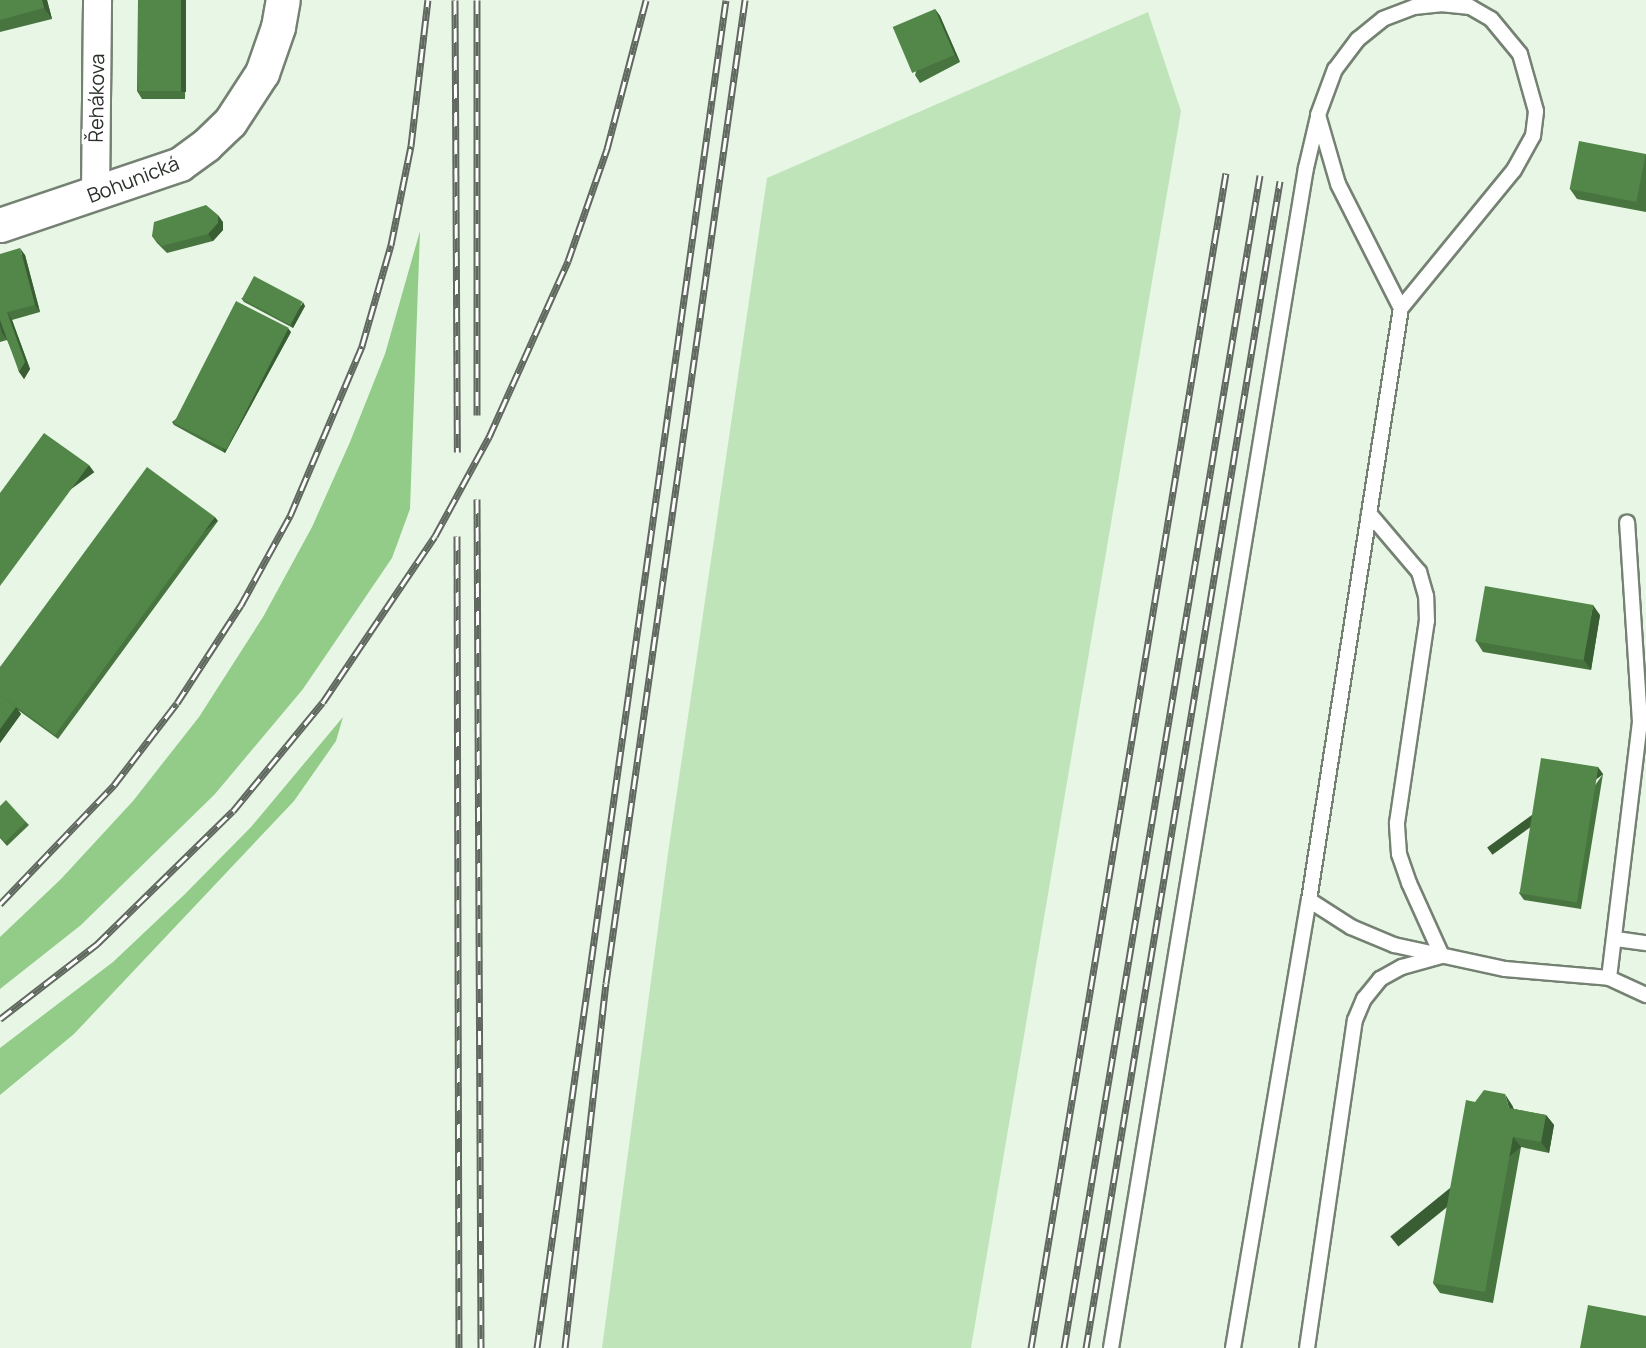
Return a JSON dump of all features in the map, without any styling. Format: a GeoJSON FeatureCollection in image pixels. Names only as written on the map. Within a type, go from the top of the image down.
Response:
{"type":"FeatureCollection","features":[{"type":"Feature","properties":{"kind":"street","name":"Řehákova"},"geometry":{"type":"LineString","coordinates":[[95,195],[97,0]]}},
{"type":"Feature","properties":{"kind":"street","name":"Bohunická"},"geometry":{"type":"LineString","coordinates":[[0,225],[95,195],[180,164],[230,122],[262,73],[278,27],[283,0]]}},
{"type":"Feature","properties":{"kind":"lane"},"geometry":{"type":"LineString","coordinates":[[1111,1348],[1306,168],[1318,115],[1335,69],[1358,39],[1383,20],[1414,7],[1443,4],[1470,7],[1491,19],[1520,54],[1536,111],[1533,136],[1514,170],[1401,308],[1309,900],[1233,1348]]}},
{"type":"Feature","properties":{"kind":"lane"},"geometry":{"type":"LineString","coordinates":[[1318,115],[1338,184],[1401,308]]}},
{"type":"Feature","properties":{"kind":"lane"},"geometry":{"type":"LineString","coordinates":[[1369,513],[1419,572],[1426,596],[1427,621],[1397,823],[1399,854],[1409,883],[1442,956]]}},
{"type":"Feature","properties":{"kind":"lane"},"geometry":{"type":"LineString","coordinates":[[1610,978],[1640,722],[1627,522]]}},
{"type":"Feature","properties":{"kind":"lane"},"geometry":{"type":"LineString","coordinates":[[1309,900],[1351,927],[1394,945],[1504,969],[1610,978],[1646,995]]}},
{"type":"Feature","properties":{"kind":"lane"},"geometry":{"type":"LineString","coordinates":[[1616,939],[1646,942]]}},
{"type":"Feature","properties":{"kind":"lane"},"geometry":{"type":"LineString","coordinates":[[1307,1348],[1355,1020],[1364,999],[1380,979],[1402,967],[1442,956]]}},
{"type":"Feature","properties":{"kind":"green space"},"geometry":{"type":"Polygon","coordinates":[[[1148,12],[1181,111],[971,1348],[602,1348],[668,853],[767,178],[1148,12]]]}},
{"type":"Feature","properties":{"kind":"green space"},"geometry":{"type":"Polygon","coordinates":[[[420,231],[410,509],[392,558],[303,689],[215,794],[81,925],[0,989],[0,937],[61,879],[133,801],[199,717],[263,617],[312,527],[350,442],[385,354],[420,231]]]}},
{"type":"Feature","properties":{"kind":"green space"},"geometry":{"type":"Polygon","coordinates":[[[343,717],[336,741],[294,801],[74,1034],[0,1095],[0,1048],[113,962],[185,894],[251,827],[343,717]]]}},
{"type":"Feature","properties":{"kind":"building"},"geometry":{"type":"Polygon","coordinates":[[[0,0],[42,0],[44,8],[0,20],[0,0]]]}},
{"type":"Feature","properties":{"kind":"building"},"geometry":{"type":"Polygon","coordinates":[[[138,0],[181,0],[181,91],[138,91],[138,0]]]}},
{"type":"Feature","properties":{"kind":"building"},"geometry":{"type":"Polygon","coordinates":[[[935,9],[955,55],[912,73],[893,27],[935,9]]]}},
{"type":"Feature","properties":{"kind":"building"},"geometry":{"type":"Polygon","coordinates":[[[1579,141],[1646,154],[1636,202],[1570,189],[1579,141]]]}},
{"type":"Feature","properties":{"kind":"building"},"geometry":{"type":"Polygon","coordinates":[[[206,205],[218,215],[218,223],[208,234],[162,246],[152,236],[154,222],[206,205]]]}},
{"type":"Feature","properties":{"kind":"building"},"geometry":{"type":"Polygon","coordinates":[[[20,248],[35,305],[7,312],[25,362],[19,372],[0,320],[0,254],[20,248]]]}},
{"type":"Feature","properties":{"kind":"building"},"geometry":{"type":"Polygon","coordinates":[[[254,276],[303,302],[290,325],[242,299],[254,276]]]}},
{"type":"Feature","properties":{"kind":"building"},"geometry":{"type":"Polygon","coordinates":[[[236,301],[289,328],[226,450],[174,423],[236,301]]]}},
{"type":"Feature","properties":{"kind":"building"},"geometry":{"type":"Polygon","coordinates":[[[44,433],[89,465],[0,586],[0,493],[44,433]]]}},
{"type":"Feature","properties":{"kind":"building"},"geometry":{"type":"Polygon","coordinates":[[[147,467],[215,517],[55,735],[0,695],[0,667],[147,467]]]}},
{"type":"Feature","properties":{"kind":"building"},"geometry":{"type":"Polygon","coordinates":[[[1485,586],[1593,605],[1584,660],[1475,641],[1485,586]]]}},
{"type":"Feature","properties":{"kind":"building"},"geometry":{"type":"Polygon","coordinates":[[[0,695],[16,707],[0,729],[0,695]]]}},
{"type":"Feature","properties":{"kind":"building"},"geometry":{"type":"Polygon","coordinates":[[[1541,758],[1598,767],[1577,902],[1520,893],[1541,758]]]}},
{"type":"Feature","properties":{"kind":"building"},"geometry":{"type":"Polygon","coordinates":[[[6,800],[26,822],[5,842],[0,837],[0,806],[6,800]]]}},
{"type":"Feature","properties":{"kind":"building"},"geometry":{"type":"Polygon","coordinates":[[[1484,1090],[1505,1094],[1509,1108],[1546,1115],[1541,1142],[1513,1137],[1485,1292],[1433,1283],[1466,1100],[1475,1102],[1484,1090]]]}},
{"type":"Feature","properties":{"kind":"building"},"geometry":{"type":"Polygon","coordinates":[[[1588,1305],[1646,1316],[1646,1348],[1580,1348],[1588,1305]]]}},
{"type":"Feature","properties":{"kind":"railway"},"geometry":{"type":"LineString","coordinates":[[0,904],[114,785],[177,703],[241,605],[290,516],[362,346],[391,245],[411,146],[428,0]]}},
{"type":"Feature","properties":{"kind":"railway"},"geometry":{"type":"LineString","coordinates":[[455,0],[457,452]]}},
{"type":"Feature","properties":{"kind":"railway"},"geometry":{"type":"LineString","coordinates":[[477,0],[477,415]]}},
{"type":"Feature","properties":{"kind":"railway"},"geometry":{"type":"LineString","coordinates":[[0,1019],[97,944],[233,811],[323,702],[435,536],[489,437],[568,261],[607,149],[646,0]]}},
{"type":"Feature","properties":{"kind":"railway"},"geometry":{"type":"LineString","coordinates":[[537,1348],[726,0]]}},
{"type":"Feature","properties":{"kind":"railway"},"geometry":{"type":"LineString","coordinates":[[565,1348],[606,983],[745,0]]}},
{"type":"Feature","properties":{"kind":"railway"},"geometry":{"type":"LineString","coordinates":[[1031,1348],[1226,173]]}},
{"type":"Feature","properties":{"kind":"railway"},"geometry":{"type":"LineString","coordinates":[[1064,1348],[1260,175]]}},
{"type":"Feature","properties":{"kind":"railway"},"geometry":{"type":"LineString","coordinates":[[1086,1348],[1280,181]]}},
{"type":"Feature","properties":{"kind":"railway"},"geometry":{"type":"LineString","coordinates":[[477,499],[481,1348]]}},
{"type":"Feature","properties":{"kind":"railway"},"geometry":{"type":"LineString","coordinates":[[457,536],[459,1348]]}}]}
